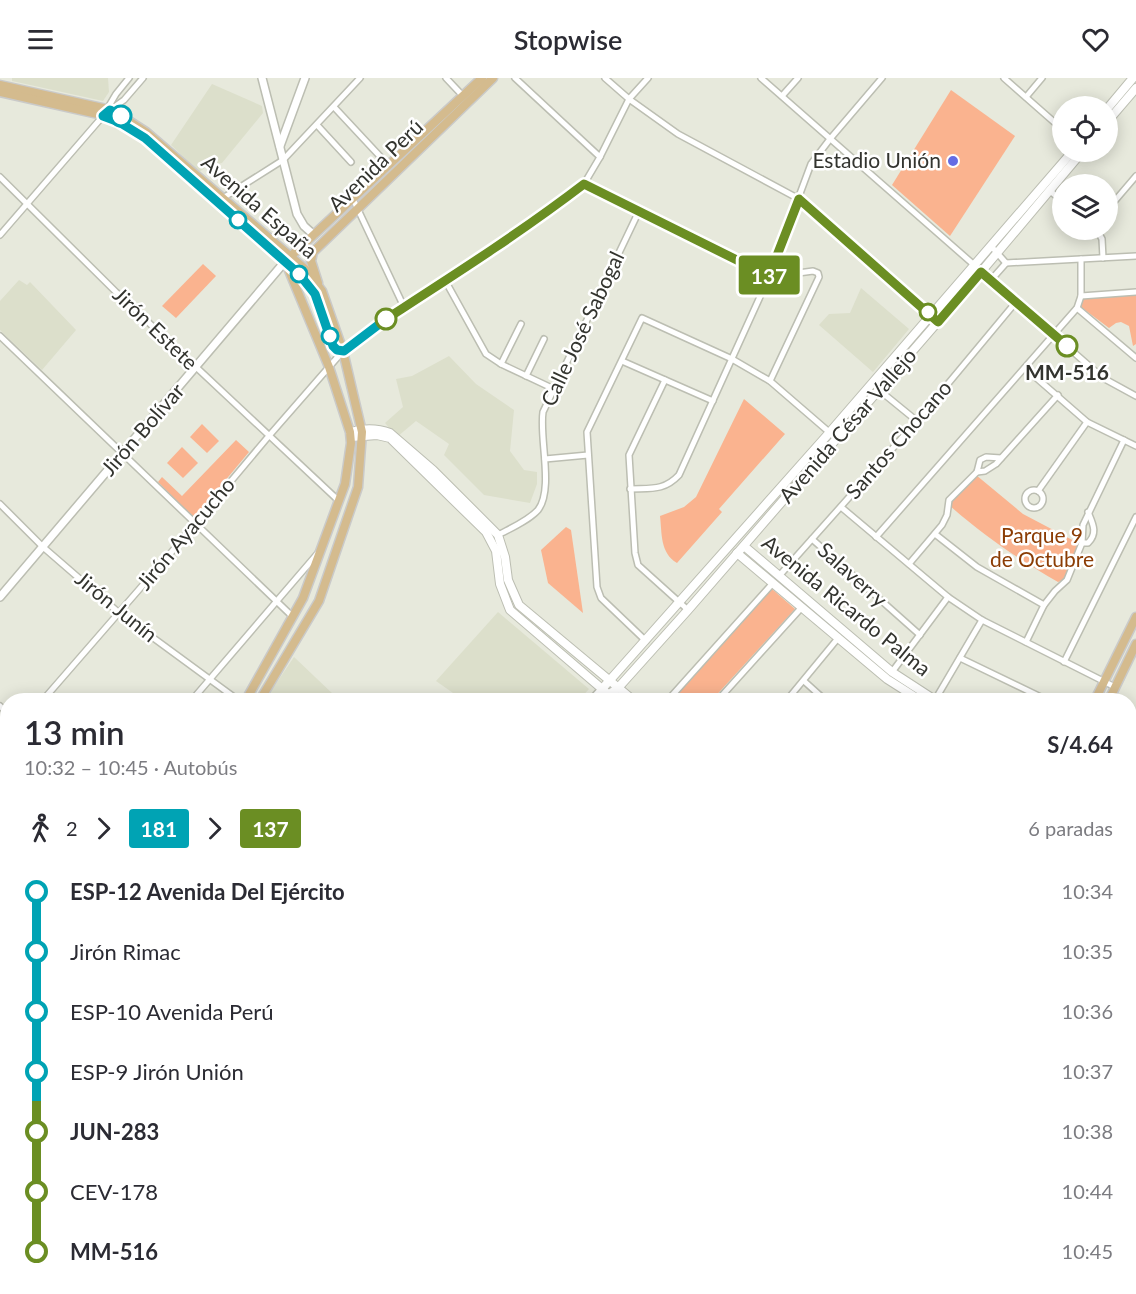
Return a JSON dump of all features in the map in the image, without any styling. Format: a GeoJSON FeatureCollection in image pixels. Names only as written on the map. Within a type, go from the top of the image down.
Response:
{"type":"FeatureCollection","features":[{"type":"Feature","properties":{"kind":"main road"},"geometry":{"type":"LineString","coordinates":[[3,78],[10,87]]}},
{"type":"Feature","properties":{"kind":"main road","name":"Avenida Perú"},"geometry":{"type":"LineString","coordinates":[[466,99],[482,78]]}},
{"type":"Feature","properties":{"kind":"main road","name":"Avenida Perú"},"geometry":{"type":"LineString","coordinates":[[322,291],[312,261],[313,252],[414,149],[466,99],[493,78]]}},
{"type":"Feature","properties":{"kind":"main road"},"geometry":{"type":"LineString","coordinates":[[1118,96],[1133,78]]}},
{"type":"Feature","properties":{"kind":"main road","name":"Avenida España"},"geometry":{"type":"LineString","coordinates":[[0,85],[107,112],[146,132],[223,198],[288,259],[329,367],[350,434],[345,484],[303,598],[250,693]]}},
{"type":"Feature","properties":{"kind":"main road"},"geometry":{"type":"LineString","coordinates":[[1118,109],[1136,88]]}},
{"type":"Feature","properties":{"kind":"main road","name":"Avenida España"},"geometry":{"type":"LineString","coordinates":[[0,92],[107,112],[145,138],[288,259],[305,269],[322,291],[344,351],[362,432],[358,487],[320,601],[264,693]]}},
{"type":"Feature","properties":{"kind":"main road","name":"Avenida Perú"},"geometry":{"type":"LineString","coordinates":[[288,259],[389,166],[414,149]]}},
{"type":"Feature","properties":{"kind":"main road","name":"Avenida César Vallejo"},"geometry":{"type":"LineString","coordinates":[[1046,188],[1064,162]]}},
{"type":"Feature","properties":{"kind":"main road","name":"Avenida César Vallejo"},"geometry":{"type":"LineString","coordinates":[[608,693],[611,681],[736,539],[833,435],[879,390],[938,322],[994,249],[1046,188],[1072,162]]}},
{"type":"Feature","properties":{"kind":"main road"},"geometry":{"type":"LineString","coordinates":[[288,259],[315,294],[333,346],[337,350],[344,351]]}},
{"type":"Feature","properties":{"kind":"main road","name":"Avenida César Vallejo"},"geometry":{"type":"LineString","coordinates":[[611,693],[744,546],[931,315],[978,269]]}},
{"type":"Feature","properties":{"kind":"main road"},"geometry":{"type":"LineString","coordinates":[[350,434],[382,430],[394,435],[433,470],[498,535],[508,580],[519,605],[624,693]]}},
{"type":"Feature","properties":{"kind":"main road"},"geometry":{"type":"LineString","coordinates":[[362,432],[390,438],[486,532],[496,551],[500,584],[510,610],[604,693]]}},
{"type":"Feature","properties":{"kind":"main road"},"geometry":{"type":"LineString","coordinates":[[345,484],[350,481],[356,482],[358,487]]}},
{"type":"Feature","properties":{"kind":"main road","name":"Avenida Ricardo Palma"},"geometry":{"type":"LineString","coordinates":[[744,546],[779,576],[887,679],[909,693]]}},
{"type":"Feature","properties":{"kind":"main road","name":"Avenida Ricardo Palma"},"geometry":{"type":"LineString","coordinates":[[737,553],[802,607],[924,693]]}},
{"type":"Feature","properties":{"kind":"main road"},"geometry":{"type":"LineString","coordinates":[[1098,693],[1136,617]]}},
{"type":"Feature","properties":{"kind":"main road"},"geometry":{"type":"LineString","coordinates":[[1113,693],[1136,644]]}},
{"type":"Feature","properties":{"kind":"street"},"geometry":{"type":"LineString","coordinates":[[107,112],[116,94],[129,78]]}},
{"type":"Feature","properties":{"kind":"street"},"geometry":{"type":"LineString","coordinates":[[0,235],[107,112],[124,100],[143,78]]}},
{"type":"Feature","properties":{"kind":"street"},"geometry":{"type":"LineString","coordinates":[[262,78],[297,214],[304,226],[314,235]]}},
{"type":"Feature","properties":{"kind":"street"},"geometry":{"type":"LineString","coordinates":[[280,146],[305,78]]}},
{"type":"Feature","properties":{"kind":"street"},"geometry":{"type":"LineString","coordinates":[[446,78],[466,99]]}},
{"type":"Feature","properties":{"kind":"street"},"geometry":{"type":"LineString","coordinates":[[515,78],[600,157]]}},
{"type":"Feature","properties":{"kind":"street"},"geometry":{"type":"LineString","coordinates":[[605,78],[629,99],[678,134],[799,199],[938,322]]}},
{"type":"Feature","properties":{"kind":"street"},"geometry":{"type":"LineString","coordinates":[[648,78],[629,99],[584,184],[769,276],[813,271],[818,273],[819,277],[770,381]]}},
{"type":"Feature","properties":{"kind":"street"},"geometry":{"type":"LineString","coordinates":[[761,78],[1103,378],[1136,396]]}},
{"type":"Feature","properties":{"kind":"street"},"geometry":{"type":"LineString","coordinates":[[782,96],[798,78]]}},
{"type":"Feature","properties":{"kind":"street"},"geometry":{"type":"LineString","coordinates":[[630,489],[670,485],[679,475],[769,276],[810,164],[882,78]]}},
{"type":"Feature","properties":{"kind":"street"},"geometry":{"type":"LineString","coordinates":[[1004,78],[1052,120]]}},
{"type":"Feature","properties":{"kind":"street"},"geometry":{"type":"LineString","coordinates":[[1026,97],[1042,78]]}},
{"type":"Feature","properties":{"kind":"street"},"geometry":{"type":"LineString","coordinates":[[223,198],[283,160],[319,127],[356,79]]}},
{"type":"Feature","properties":{"kind":"street"},"geometry":{"type":"LineString","coordinates":[[334,107],[389,166]]}},
{"type":"Feature","properties":{"kind":"street"},"geometry":{"type":"LineString","coordinates":[[274,122],[283,121],[291,115]]}},
{"type":"Feature","properties":{"kind":"street"},"geometry":{"type":"LineString","coordinates":[[319,127],[351,162]]}},
{"type":"Feature","properties":{"kind":"street"},"geometry":{"type":"LineString","coordinates":[[1118,197],[1136,176]]}},
{"type":"Feature","properties":{"kind":"street","name":"Jirón Estete"},"geometry":{"type":"LineString","coordinates":[[0,177],[196,368],[339,501]]}},
{"type":"Feature","properties":{"kind":"street","name":"Jirón Ayacucho"},"geometry":{"type":"LineString","coordinates":[[48,693],[268,436],[344,351],[376,326],[446,282],[584,184]]}},
{"type":"Feature","properties":{"kind":"street"},"geometry":{"type":"LineString","coordinates":[[1046,188],[1052,193]]}},
{"type":"Feature","properties":{"kind":"street"},"geometry":{"type":"LineString","coordinates":[[353,199],[404,307]]}},
{"type":"Feature","properties":{"kind":"street","name":"Calle José Sabogal"},"geometry":{"type":"LineString","coordinates":[[498,535],[518,525],[538,509],[545,490],[543,412],[639,211]]}},
{"type":"Feature","properties":{"kind":"street"},"geometry":{"type":"LineString","coordinates":[[1102,240],[1103,258]]}},
{"type":"Feature","properties":{"kind":"street"},"geometry":{"type":"LineString","coordinates":[[994,249],[1006,262]]}},
{"type":"Feature","properties":{"kind":"street"},"geometry":{"type":"LineString","coordinates":[[991,280],[1006,262],[1136,256]]}},
{"type":"Feature","properties":{"kind":"street","name":"Jirón Bolívar"},"geometry":{"type":"LineString","coordinates":[[0,597],[288,259]]}},
{"type":"Feature","properties":{"kind":"street"},"geometry":{"type":"LineString","coordinates":[[876,537],[1077,308],[1081,296],[1081,259]]}},
{"type":"Feature","properties":{"kind":"street"},"geometry":{"type":"LineString","coordinates":[[446,282],[486,354],[501,364],[554,389]]}},
{"type":"Feature","properties":{"kind":"street"},"geometry":{"type":"LineString","coordinates":[[1081,296],[1136,292]]}},
{"type":"Feature","properties":{"kind":"street","name":"Santos Chocano"},"geometry":{"type":"LineString","coordinates":[[779,576],[917,421],[1016,302]]}},
{"type":"Feature","properties":{"kind":"street"},"geometry":{"type":"LineString","coordinates":[[1077,308],[1136,358]]}},
{"type":"Feature","properties":{"kind":"street"},"geometry":{"type":"LineString","coordinates":[[646,641],[601,598],[597,587],[588,455],[588,432],[642,318],[732,360],[770,381],[833,435]]}},
{"type":"Feature","properties":{"kind":"street"},"geometry":{"type":"LineString","coordinates":[[501,364],[521,324]]}},
{"type":"Feature","properties":{"kind":"street"},"geometry":{"type":"LineString","coordinates":[[0,336],[294,617]]}},
{"type":"Feature","properties":{"kind":"street"},"geometry":{"type":"LineString","coordinates":[[526,376],[544,339]]}},
{"type":"Feature","properties":{"kind":"street"},"geometry":{"type":"LineString","coordinates":[[622,361],[713,401]]}},
{"type":"Feature","properties":{"kind":"street"},"geometry":{"type":"LineString","coordinates":[[1025,368],[1087,422],[1136,446]]}},
{"type":"Feature","properties":{"kind":"street"},"geometry":{"type":"LineString","coordinates":[[665,380],[629,454],[635,553],[638,565],[688,610]]}},
{"type":"Feature","properties":{"kind":"street"},"geometry":{"type":"LineString","coordinates":[[879,390],[917,421]]}},
{"type":"Feature","properties":{"kind":"street"},"geometry":{"type":"LineString","coordinates":[[977,472],[990,469],[1058,395]]}},
{"type":"Feature","properties":{"kind":"street"},"geometry":{"type":"LineString","coordinates":[[1038,491],[1087,422]]}},
{"type":"Feature","properties":{"kind":"street"},"geometry":{"type":"LineString","coordinates":[[1026,642],[1044,606],[1067,580],[1082,543],[1083,525],[1088,512],[1124,440]]}},
{"type":"Feature","properties":{"kind":"street"},"geometry":{"type":"LineString","coordinates":[[545,459],[588,455]]}},
{"type":"Feature","properties":{"kind":"street"},"geometry":{"type":"LineString","coordinates":[[909,564],[935,534],[946,518],[948,500],[977,472],[982,458],[1001,458]]}},
{"type":"Feature","properties":{"kind":"street","name":"Jirón Junín"},"geometry":{"type":"LineString","coordinates":[[0,504],[44,547],[118,612],[228,693]]}},
{"type":"Feature","properties":{"kind":"street"},"geometry":{"type":"LineString","coordinates":[[841,507],[948,597],[982,620],[1116,687]]}},
{"type":"Feature","properties":{"kind":"street"},"geometry":{"type":"LineString","coordinates":[[1082,543],[1088,543],[1094,537],[1094,527],[1088,512]]}},
{"type":"Feature","properties":{"kind":"street"},"geometry":{"type":"LineString","coordinates":[[1064,662],[1136,517]]}},
{"type":"Feature","properties":{"kind":"street"},"geometry":{"type":"LineString","coordinates":[[935,534],[977,567],[1044,606]]}},
{"type":"Feature","properties":{"kind":"street","name":"Avenida Ricardo Palma"},"geometry":{"type":"LineString","coordinates":[[736,539],[744,546]]}},
{"type":"Feature","properties":{"kind":"street","name":"Salaverry"},"geometry":{"type":"LineString","coordinates":[[812,539],[920,635]]}},
{"type":"Feature","properties":{"kind":"street","name":"Avenida Ricardo Palma"},"geometry":{"type":"LineString","coordinates":[[729,547],[737,553]]}},
{"type":"Feature","properties":{"kind":"street"},"geometry":{"type":"LineString","coordinates":[[198,693],[322,548]]}},
{"type":"Feature","properties":{"kind":"street"},"geometry":{"type":"LineString","coordinates":[[674,693],[773,583]]}},
{"type":"Feature","properties":{"kind":"street"},"geometry":{"type":"LineString","coordinates":[[892,672],[948,597]]}},
{"type":"Feature","properties":{"kind":"street"},"geometry":{"type":"LineString","coordinates":[[724,693],[802,607]]}},
{"type":"Feature","properties":{"kind":"street"},"geometry":{"type":"LineString","coordinates":[[939,693],[982,620]]}},
{"type":"Feature","properties":{"kind":"street"},"geometry":{"type":"LineString","coordinates":[[793,693],[842,635]]}},
{"type":"Feature","properties":{"kind":"street"},"geometry":{"type":"LineString","coordinates":[[960,658],[1032,693]]}},
{"type":"Feature","properties":{"kind":"street"},"geometry":{"type":"LineString","coordinates":[[804,681],[817,693]]}},
{"type":"Feature","properties":{"kind":"shaded area"},"geometry":{"type":"Polygon","coordinates":[[[12,78],[108,78],[109,92],[103,101],[12,81],[12,78]]]}},
{"type":"Feature","properties":{"kind":"shaded area"},"geometry":{"type":"Polygon","coordinates":[[[212,84],[262,106],[263,113],[222,163],[208,166],[199,172],[171,145],[212,84]]]}},
{"type":"Feature","properties":{"kind":"shaded area"},"geometry":{"type":"Polygon","coordinates":[[[19,280],[27,285],[30,282],[76,330],[42,370],[0,330],[0,301],[19,280]]]}},
{"type":"Feature","properties":{"kind":"shaded area"},"geometry":{"type":"Polygon","coordinates":[[[861,288],[909,329],[873,372],[819,325],[829,314],[850,313],[861,288]]]}},
{"type":"Feature","properties":{"kind":"shaded area"},"geometry":{"type":"Polygon","coordinates":[[[449,356],[476,384],[514,410],[510,451],[524,470],[537,472],[537,484],[530,503],[484,495],[444,455],[449,444],[416,421],[397,437],[385,423],[403,407],[396,379],[412,376],[449,356]]]}},
{"type":"Feature","properties":{"kind":"shaded area"},"geometry":{"type":"Polygon","coordinates":[[[498,612],[589,689],[585,693],[453,693],[436,681],[498,612]]]}},
{"type":"Feature","properties":{"kind":"shaded area"},"geometry":{"type":"Polygon","coordinates":[[[294,657],[332,693],[270,693],[294,657]]]}},
{"type":"Feature","properties":{"kind":"green space","name":"Estadio Unión"},"geometry":{"type":"Polygon","coordinates":[[[951,90],[1015,136],[950,236],[892,185],[951,90]]]}},
{"type":"Feature","properties":{"kind":"green space"},"geometry":{"type":"Polygon","coordinates":[[[203,264],[216,276],[176,318],[162,306],[203,264]]]}},
{"type":"Feature","properties":{"kind":"green space"},"geometry":{"type":"Polygon","coordinates":[[[1136,294],[1136,344],[1133,346],[1129,326],[1121,322],[1109,328],[1081,307],[1084,296],[1136,294]]]}},
{"type":"Feature","properties":{"kind":"green space"},"geometry":{"type":"Polygon","coordinates":[[[744,399],[785,434],[719,509],[722,512],[677,563],[667,554],[660,516],[684,507],[696,497],[744,399]]]}},
{"type":"Feature","properties":{"kind":"green space"},"geometry":{"type":"Polygon","coordinates":[[[202,424],[219,441],[207,453],[190,437],[202,424]]]}},
{"type":"Feature","properties":{"kind":"green space"},"geometry":{"type":"Polygon","coordinates":[[[236,440],[249,452],[194,518],[158,482],[162,477],[182,496],[236,440]]]}},
{"type":"Feature","properties":{"kind":"green space"},"geometry":{"type":"Polygon","coordinates":[[[182,447],[198,463],[183,478],[167,463],[182,447]]]}},
{"type":"Feature","properties":{"kind":"green space","name":"Parque 9 de Octubre"},"geometry":{"type":"Polygon","coordinates":[[[976,475],[1023,514],[1080,544],[1063,580],[1058,582],[1015,556],[949,505],[976,475]]]}},
{"type":"Feature","properties":{"kind":"green space"},"geometry":{"type":"Polygon","coordinates":[[[566,527],[571,530],[583,613],[548,583],[541,550],[566,527]]]}},
{"type":"Feature","properties":{"kind":"green space"},"geometry":{"type":"Polygon","coordinates":[[[772,589],[795,609],[718,693],[677,693],[772,589]]]}},
{"type":"Feature","properties":{"kind":"bus line","name":"181"},"geometry":{"type":"LineString","coordinates":[[121,116],[110,110],[103,116],[119,122],[145,138],[299,274],[315,294],[333,346],[337,350],[344,351],[386,319]]}},
{"type":"Feature","properties":{"kind":"bus line","name":"137"},"geometry":{"type":"LineString","coordinates":[[386,319],[446,282],[584,184],[769,276],[799,199],[938,322],[981,272],[1067,346]]}},
{"type":"Feature","properties":{"kind":"place","name":"Estadio Unión"},"geometry":{"type":"Point","coordinates":[953,161]}},
{"type":"Feature","properties":{"kind":"place","name":"MM-516"},"geometry":{"type":"Point","coordinates":[1067,346]}}]}
